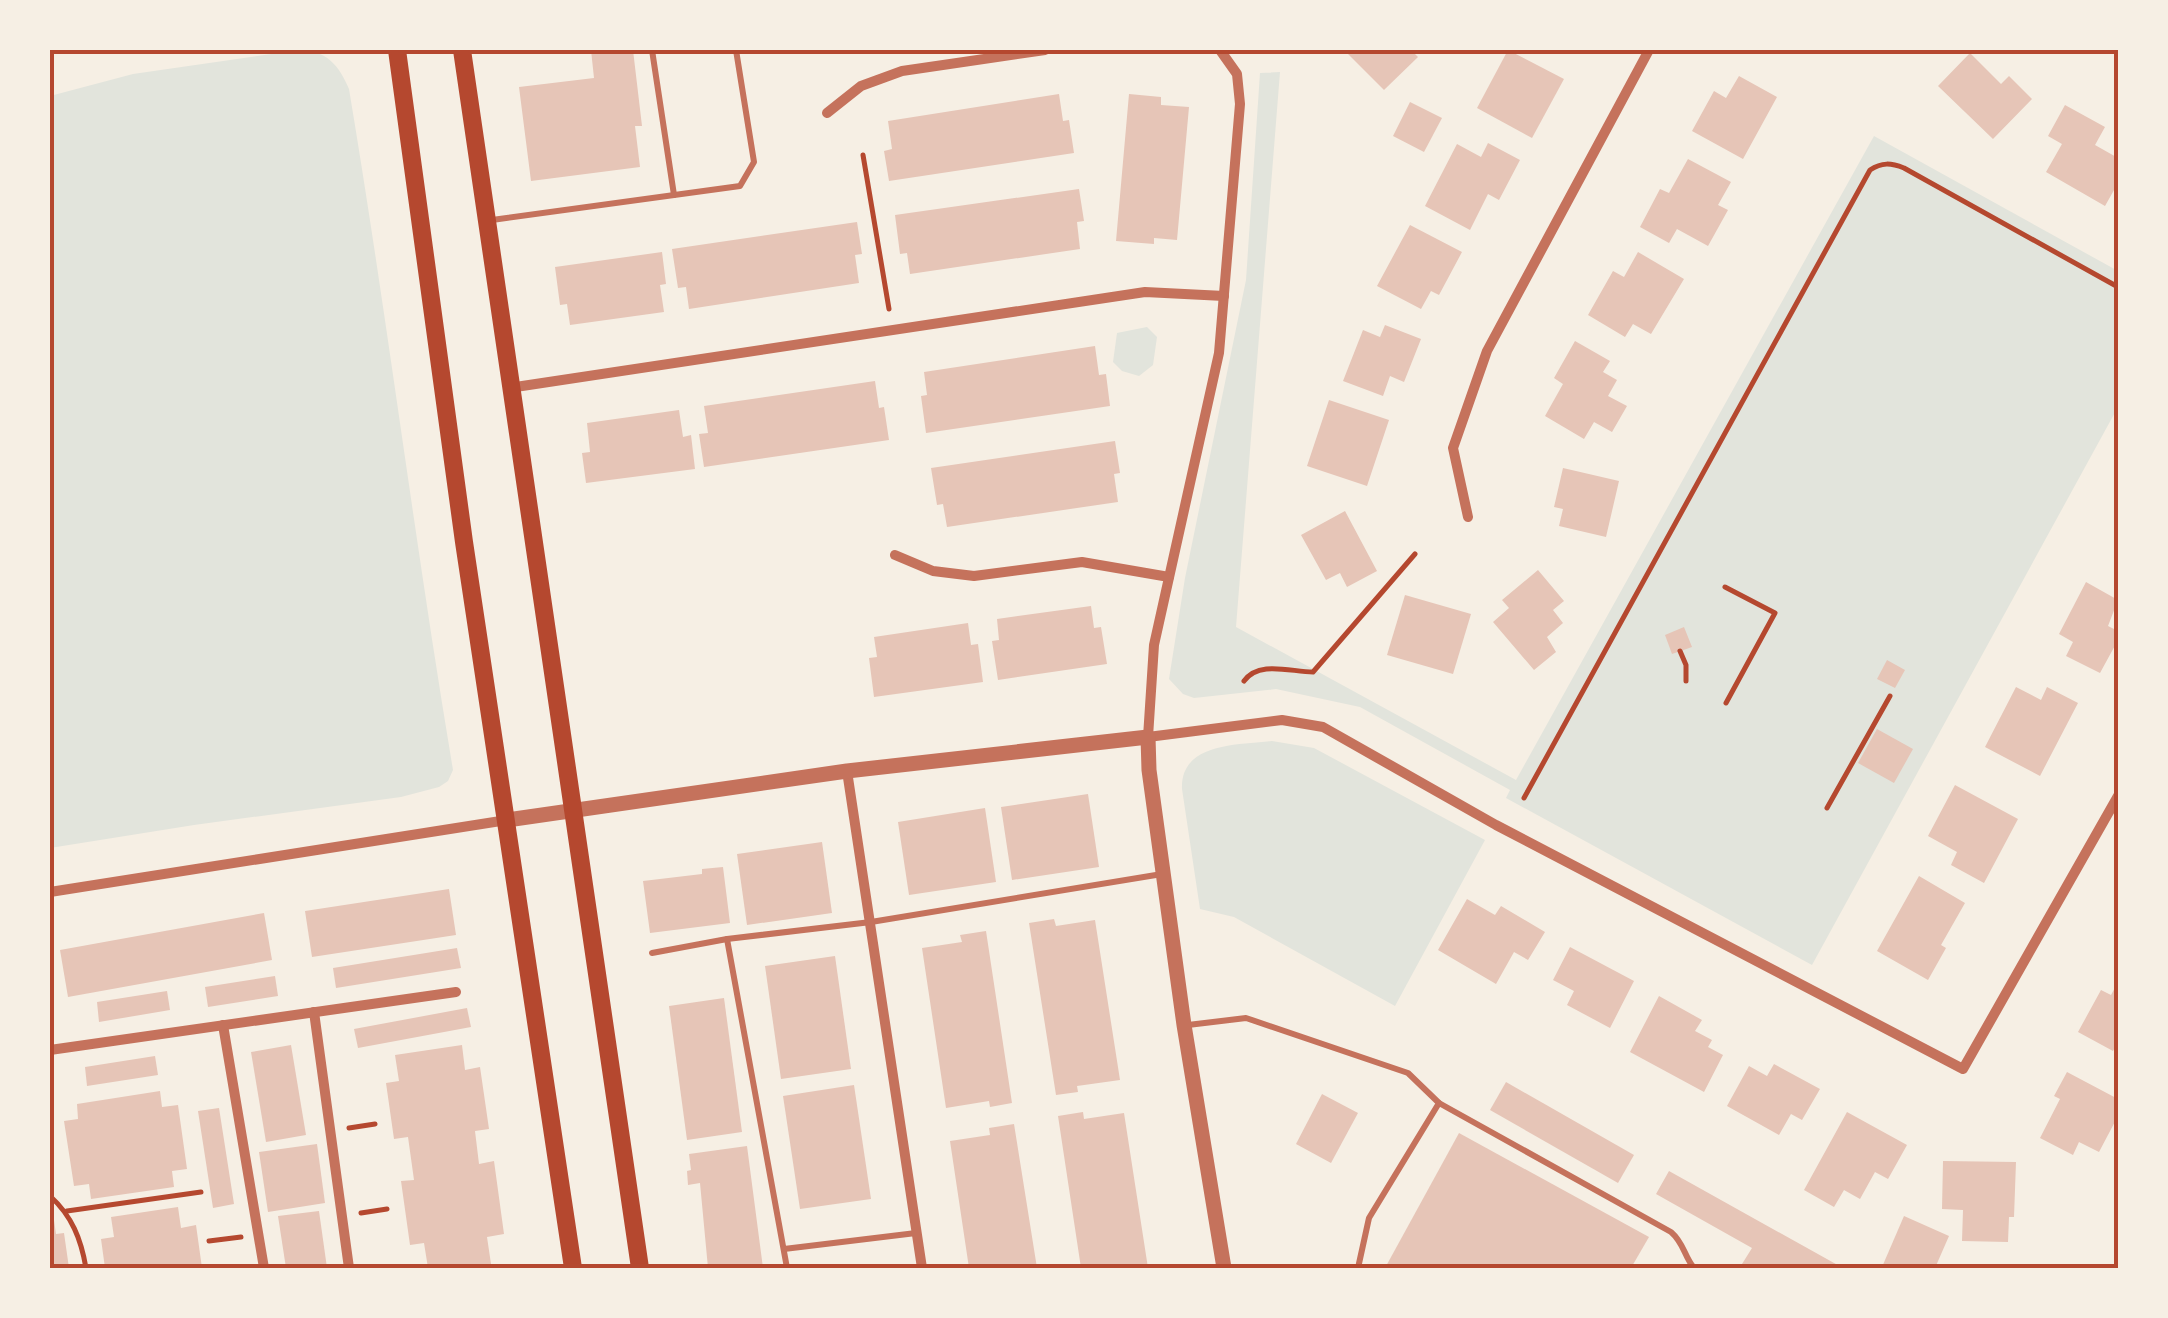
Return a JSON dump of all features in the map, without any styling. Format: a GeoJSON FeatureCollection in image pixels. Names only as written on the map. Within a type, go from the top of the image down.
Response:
{"type":"FeatureCollection","features":[{"type":"Feature","properties":{"kind":"main road"},"geometry":{"type":"LineString","coordinates":[[398,50],[464,542],[573,1268]]}},
{"type":"Feature","properties":{"kind":"main road"},"geometry":{"type":"LineString","coordinates":[[462,50],[640,1268]]}},
{"type":"Feature","properties":{"kind":"street"},"geometry":{"type":"LineString","coordinates":[[827,114],[861,86],[902,70],[1045,50]]}},
{"type":"Feature","properties":{"kind":"street"},"geometry":{"type":"LineString","coordinates":[[1468,518],[1453,448],[1488,352],[1647,53],[1634,50]]}},
{"type":"Feature","properties":{"kind":"street"},"geometry":{"type":"LineString","coordinates":[[1222,52],[1238,74],[1240,104],[1219,353],[1154,646],[1148,737],[1184,1025],[1224,1268]]}},
{"type":"Feature","properties":{"kind":"street"},"geometry":{"type":"LineString","coordinates":[[509,388],[1145,292],[1224,296]]}},
{"type":"Feature","properties":{"kind":"street"},"geometry":{"type":"LineString","coordinates":[[895,555],[933,571],[974,576],[1082,562],[1170,577]]}},
{"type":"Feature","properties":{"kind":"street"},"geometry":{"type":"LineString","coordinates":[[50,892],[848,771],[1282,720],[1323,727],[1496,825],[1963,1069],[2118,796]]}},
{"type":"Feature","properties":{"kind":"street"},"geometry":{"type":"LineString","coordinates":[[848,771],[922,1268]]}},
{"type":"Feature","properties":{"kind":"street"},"geometry":{"type":"LineString","coordinates":[[50,1050],[456,992]]}},
{"type":"Feature","properties":{"kind":"street"},"geometry":{"type":"LineString","coordinates":[[314,1012],[349,1268]]}},
{"type":"Feature","properties":{"kind":"street"},"geometry":{"type":"LineString","coordinates":[[223,1025],[264,1268]]}},
{"type":"Feature","properties":{"kind":"lane"},"geometry":{"type":"LineString","coordinates":[[652,50],[674,195]]}},
{"type":"Feature","properties":{"kind":"lane"},"geometry":{"type":"LineString","coordinates":[[486,221],[740,186],[754,162],[736,50]]}},
{"type":"Feature","properties":{"kind":"lane"},"geometry":{"type":"LineString","coordinates":[[652,953],[1164,874]]}},
{"type":"Feature","properties":{"kind":"lane"},"geometry":{"type":"LineString","coordinates":[[727,939],[787,1268]]}},
{"type":"Feature","properties":{"kind":"lane"},"geometry":{"type":"LineString","coordinates":[[1184,1025],[1246,1018],[1408,1073],[1439,1102],[1671,1232],[1683,1243],[1694,1268]]}},
{"type":"Feature","properties":{"kind":"lane"},"geometry":{"type":"LineString","coordinates":[[1358,1268],[1370,1218],[1439,1102]]}},
{"type":"Feature","properties":{"kind":"lane"},"geometry":{"type":"LineString","coordinates":[[784,1249],[916,1233]]}},
{"type":"Feature","properties":{"kind":"path"},"geometry":{"type":"LineString","coordinates":[[863,155],[888,309]]}},
{"type":"Feature","properties":{"kind":"path"},"geometry":{"type":"LineString","coordinates":[[1524,798],[1870,170],[1878,164],[1891,163],[1904,168],[2118,287]]}},
{"type":"Feature","properties":{"kind":"path"},"geometry":{"type":"LineString","coordinates":[[1244,681],[1250,673],[1261,670],[1313,672],[1416,554]]}},
{"type":"Feature","properties":{"kind":"path"},"geometry":{"type":"LineString","coordinates":[[1725,587],[1775,613],[1726,703]]}},
{"type":"Feature","properties":{"kind":"path"},"geometry":{"type":"LineString","coordinates":[[1680,651],[1686,666],[1686,682]]}},
{"type":"Feature","properties":{"kind":"path"},"geometry":{"type":"LineString","coordinates":[[1828,808],[1890,696]]}},
{"type":"Feature","properties":{"kind":"path"},"geometry":{"type":"LineString","coordinates":[[330,1130],[376,1124]]}},
{"type":"Feature","properties":{"kind":"path"},"geometry":{"type":"LineString","coordinates":[[66,1211],[201,1192]]}},
{"type":"Feature","properties":{"kind":"path"},"geometry":{"type":"LineString","coordinates":[[50,1196],[66,1211],[82,1246],[85,1267]]}},
{"type":"Feature","properties":{"kind":"path"},"geometry":{"type":"LineString","coordinates":[[342,1216],[387,1209]]}},
{"type":"Feature","properties":{"kind":"path"},"geometry":{"type":"LineString","coordinates":[[209,1241],[258,1234]]}},
{"type":"Feature","properties":{"kind":"shaded area"},"geometry":{"type":"Polygon","coordinates":[[[299,50],[330,60],[349,89],[453,770],[448,781],[439,787],[401,797],[50,848],[50,96],[133,74],[299,50]]]}},
{"type":"Feature","properties":{"kind":"shaded area"},"geometry":{"type":"Polygon","coordinates":[[[1280,72],[1236,627],[1516,780],[1874,136],[2118,271],[2118,407],[1812,965],[1506,798],[1510,790],[1360,707],[1276,689],[1194,698],[1183,694],[1169,679],[1185,578],[1246,280],[1260,73],[1280,72]]]}},
{"type":"Feature","properties":{"kind":"shaded area"},"geometry":{"type":"Polygon","coordinates":[[[1147,327],[1157,337],[1153,365],[1139,376],[1122,371],[1113,362],[1117,333],[1147,327]]]}},
{"type":"Feature","properties":{"kind":"shaded area"},"geometry":{"type":"Polygon","coordinates":[[[1272,741],[1314,748],[1485,840],[1395,1006],[1234,917],[1200,909],[1182,789],[1184,774],[1191,762],[1214,749],[1272,741]]]}},
{"type":"Feature","properties":{"kind":"building"},"geometry":{"type":"Polygon","coordinates":[[[591,50],[633,50],[642,126],[635,126],[640,167],[531,181],[519,87],[594,78],[591,50]]]}},
{"type":"Feature","properties":{"kind":"building"},"geometry":{"type":"Polygon","coordinates":[[[1344,50],[1411,50],[1418,57],[1384,90],[1344,50]]]}},
{"type":"Feature","properties":{"kind":"building"},"geometry":{"type":"Polygon","coordinates":[[[1508,50],[1564,79],[1532,138],[1477,108],[1508,50]]]}},
{"type":"Feature","properties":{"kind":"building"},"geometry":{"type":"Polygon","coordinates":[[[1970,53],[2001,84],[2009,76],[2032,99],[1993,139],[1938,86],[1970,53]]]}},
{"type":"Feature","properties":{"kind":"building"},"geometry":{"type":"Polygon","coordinates":[[[1739,76],[1777,97],[1743,159],[1692,131],[1714,91],[1726,98],[1739,76]]]}},
{"type":"Feature","properties":{"kind":"building"},"geometry":{"type":"Polygon","coordinates":[[[1059,94],[1063,121],[1069,120],[1074,153],[889,181],[884,151],[892,149],[888,121],[1059,94]]]}},
{"type":"Feature","properties":{"kind":"building"},"geometry":{"type":"Polygon","coordinates":[[[1129,94],[1161,97],[1161,105],[1189,107],[1177,240],[1154,238],[1154,244],[1116,241],[1129,94]]]}},
{"type":"Feature","properties":{"kind":"building"},"geometry":{"type":"Polygon","coordinates":[[[1410,102],[1442,118],[1424,152],[1393,136],[1410,102]]]}},
{"type":"Feature","properties":{"kind":"building"},"geometry":{"type":"Polygon","coordinates":[[[2065,105],[2105,127],[2095,145],[2118,158],[2118,183],[2105,206],[2046,172],[2062,144],[2048,136],[2065,105]]]}},
{"type":"Feature","properties":{"kind":"building"},"geometry":{"type":"Polygon","coordinates":[[[1488,143],[1520,160],[1499,200],[1488,194],[1470,230],[1425,206],[1457,144],[1481,157],[1488,143]]]}},
{"type":"Feature","properties":{"kind":"building"},"geometry":{"type":"Polygon","coordinates":[[[1688,159],[1731,182],[1718,205],[1728,210],[1708,246],[1677,229],[1669,243],[1640,227],[1660,189],[1669,193],[1688,159]]]}},
{"type":"Feature","properties":{"kind":"building"},"geometry":{"type":"Polygon","coordinates":[[[1079,189],[1084,221],[1077,222],[1080,249],[910,274],[907,253],[900,254],[895,215],[1079,189]]]}},
{"type":"Feature","properties":{"kind":"building"},"geometry":{"type":"Polygon","coordinates":[[[857,222],[862,254],[855,255],[859,283],[689,309],[686,287],[678,288],[672,249],[857,222]]]}},
{"type":"Feature","properties":{"kind":"building"},"geometry":{"type":"Polygon","coordinates":[[[1410,225],[1462,252],[1439,295],[1431,291],[1421,309],[1377,286],[1410,225]]]}},
{"type":"Feature","properties":{"kind":"building"},"geometry":{"type":"Polygon","coordinates":[[[662,252],[666,284],[660,285],[664,312],[570,325],[567,304],[560,305],[555,267],[662,252]]]}},
{"type":"Feature","properties":{"kind":"building"},"geometry":{"type":"Polygon","coordinates":[[[1638,252],[1684,279],[1651,334],[1633,324],[1625,337],[1588,315],[1613,271],[1624,277],[1638,252]]]}},
{"type":"Feature","properties":{"kind":"building"},"geometry":{"type":"Polygon","coordinates":[[[1385,325],[1421,339],[1404,382],[1390,376],[1383,396],[1343,381],[1363,330],[1380,337],[1385,325]]]}},
{"type":"Feature","properties":{"kind":"building"},"geometry":{"type":"Polygon","coordinates":[[[1575,341],[1610,361],[1603,372],[1617,380],[1608,396],[1627,406],[1612,432],[1594,422],[1584,439],[1545,416],[1563,384],[1554,378],[1575,341]]]}},
{"type":"Feature","properties":{"kind":"building"},"geometry":{"type":"Polygon","coordinates":[[[1095,346],[1099,375],[1106,374],[1110,406],[926,433],[921,396],[927,395],[924,372],[1095,346]]]}},
{"type":"Feature","properties":{"kind":"building"},"geometry":{"type":"Polygon","coordinates":[[[875,381],[889,440],[704,467],[699,434],[708,433],[704,406],[875,381]]]}},
{"type":"Feature","properties":{"kind":"building"},"geometry":{"type":"Polygon","coordinates":[[[1329,400],[1389,420],[1367,486],[1307,466],[1329,400]]]}},
{"type":"Feature","properties":{"kind":"building"},"geometry":{"type":"Polygon","coordinates":[[[679,410],[683,437],[691,435],[695,469],[586,483],[582,453],[590,452],[587,423],[679,410]]]}},
{"type":"Feature","properties":{"kind":"building"},"geometry":{"type":"Polygon","coordinates":[[[1115,441],[1120,473],[1114,474],[1118,502],[947,527],[943,504],[937,505],[931,468],[1115,441]]]}},
{"type":"Feature","properties":{"kind":"building"},"geometry":{"type":"Polygon","coordinates":[[[1563,468],[1619,481],[1606,537],[1559,526],[1563,509],[1554,507],[1563,468]]]}},
{"type":"Feature","properties":{"kind":"building"},"geometry":{"type":"Polygon","coordinates":[[[1345,511],[1377,571],[1347,587],[1340,573],[1326,580],[1301,535],[1345,511]]]}},
{"type":"Feature","properties":{"kind":"building"},"geometry":{"type":"Polygon","coordinates":[[[1538,570],[1564,601],[1553,610],[1563,623],[1547,637],[1556,652],[1534,670],[1493,622],[1509,608],[1502,600],[1538,570]]]}},
{"type":"Feature","properties":{"kind":"building"},"geometry":{"type":"Polygon","coordinates":[[[2086,582],[2118,600],[2108,626],[2118,631],[2118,640],[2100,673],[2066,656],[2073,642],[2059,634],[2086,582]]]}},
{"type":"Feature","properties":{"kind":"building"},"geometry":{"type":"Polygon","coordinates":[[[1405,595],[1471,614],[1453,674],[1387,655],[1405,595]]]}},
{"type":"Feature","properties":{"kind":"building"},"geometry":{"type":"Polygon","coordinates":[[[1091,606],[1094,628],[1101,627],[1107,664],[998,680],[992,641],[999,640],[997,619],[1091,606]]]}},
{"type":"Feature","properties":{"kind":"building"},"geometry":{"type":"Polygon","coordinates":[[[968,623],[971,645],[978,644],[983,682],[874,697],[869,658],[877,657],[874,637],[968,623]]]}},
{"type":"Feature","properties":{"kind":"building"},"geometry":{"type":"Polygon","coordinates":[[[1684,627],[1692,647],[1672,654],[1665,635],[1684,627]]]}},
{"type":"Feature","properties":{"kind":"building"},"geometry":{"type":"Polygon","coordinates":[[[1887,660],[1905,670],[1895,688],[1877,679],[1887,660]]]}},
{"type":"Feature","properties":{"kind":"building"},"geometry":{"type":"Polygon","coordinates":[[[2016,687],[2041,700],[2047,687],[2078,703],[2040,776],[1985,747],[2016,687]]]}},
{"type":"Feature","properties":{"kind":"building"},"geometry":{"type":"Polygon","coordinates":[[[1877,729],[1913,749],[1894,783],[1858,763],[1877,729]]]}},
{"type":"Feature","properties":{"kind":"building"},"geometry":{"type":"Polygon","coordinates":[[[1955,785],[2018,819],[1984,883],[1951,865],[1957,852],[1928,836],[1955,785]]]}},
{"type":"Feature","properties":{"kind":"building"},"geometry":{"type":"Polygon","coordinates":[[[1088,794],[1099,867],[1012,880],[1001,807],[1088,794]]]}},
{"type":"Feature","properties":{"kind":"building"},"geometry":{"type":"Polygon","coordinates":[[[985,808],[996,882],[909,895],[898,822],[985,808]]]}},
{"type":"Feature","properties":{"kind":"building"},"geometry":{"type":"Polygon","coordinates":[[[822,842],[832,913],[747,925],[737,854],[822,842]]]}},
{"type":"Feature","properties":{"kind":"building"},"geometry":{"type":"Polygon","coordinates":[[[723,867],[730,923],[650,933],[643,881],[702,874],[702,869],[723,867]]]}},
{"type":"Feature","properties":{"kind":"building"},"geometry":{"type":"Polygon","coordinates":[[[1919,876],[1965,903],[1941,945],[1946,948],[1928,980],[1877,951],[1919,876]]]}},
{"type":"Feature","properties":{"kind":"building"},"geometry":{"type":"Polygon","coordinates":[[[449,889],[456,935],[312,957],[305,911],[449,889]]]}},
{"type":"Feature","properties":{"kind":"building"},"geometry":{"type":"Polygon","coordinates":[[[1467,899],[1495,915],[1501,906],[1545,932],[1528,960],[1514,952],[1496,984],[1438,950],[1467,899]]]}},
{"type":"Feature","properties":{"kind":"building"},"geometry":{"type":"Polygon","coordinates":[[[264,913],[272,960],[68,997],[60,950],[264,913]]]}},
{"type":"Feature","properties":{"kind":"building"},"geometry":{"type":"Polygon","coordinates":[[[1054,919],[1056,926],[1095,920],[1120,1080],[1077,1086],[1078,1092],[1056,1095],[1029,923],[1054,919]]]}},
{"type":"Feature","properties":{"kind":"building"},"geometry":{"type":"Polygon","coordinates":[[[986,931],[1012,1103],[990,1107],[989,1101],[946,1108],[922,948],[962,942],[960,935],[986,931]]]}},
{"type":"Feature","properties":{"kind":"building"},"geometry":{"type":"Polygon","coordinates":[[[1570,947],[1634,981],[1610,1028],[1567,1005],[1574,991],[1553,980],[1570,947]]]}},
{"type":"Feature","properties":{"kind":"building"},"geometry":{"type":"Polygon","coordinates":[[[457,948],[461,968],[336,988],[333,968],[457,948]]]}},
{"type":"Feature","properties":{"kind":"building"},"geometry":{"type":"Polygon","coordinates":[[[835,956],[851,1069],[781,1079],[765,966],[835,956]]]}},
{"type":"Feature","properties":{"kind":"building"},"geometry":{"type":"Polygon","coordinates":[[[275,976],[278,996],[208,1007],[205,987],[275,976]]]}},
{"type":"Feature","properties":{"kind":"building"},"geometry":{"type":"Polygon","coordinates":[[[2118,982],[2118,1042],[2113,1051],[2078,1032],[2101,990],[2111,995],[2118,982]]]}},
{"type":"Feature","properties":{"kind":"building"},"geometry":{"type":"Polygon","coordinates":[[[167,991],[170,1010],[99,1022],[97,1002],[167,991]]]}},
{"type":"Feature","properties":{"kind":"building"},"geometry":{"type":"Polygon","coordinates":[[[1659,996],[1702,1020],[1695,1031],[1712,1040],[1708,1047],[1723,1055],[1704,1092],[1630,1052],[1659,996]]]}},
{"type":"Feature","properties":{"kind":"building"},"geometry":{"type":"Polygon","coordinates":[[[724,998],[742,1132],[687,1140],[669,1006],[724,998]]]}},
{"type":"Feature","properties":{"kind":"building"},"geometry":{"type":"Polygon","coordinates":[[[467,1008],[471,1027],[358,1048],[354,1029],[467,1008]]]}},
{"type":"Feature","properties":{"kind":"building"},"geometry":{"type":"Polygon","coordinates":[[[291,1045],[306,1135],[266,1142],[251,1052],[291,1045]]]}},
{"type":"Feature","properties":{"kind":"building"},"geometry":{"type":"Polygon","coordinates":[[[462,1045],[465,1070],[480,1067],[489,1129],[475,1131],[479,1164],[494,1161],[504,1234],[487,1237],[491,1264],[428,1268],[424,1243],[410,1245],[401,1181],[414,1180],[408,1137],[394,1139],[386,1083],[399,1081],[395,1055],[462,1045]]]}},
{"type":"Feature","properties":{"kind":"building"},"geometry":{"type":"Polygon","coordinates":[[[155,1056],[158,1075],[87,1086],[85,1067],[155,1056]]]}},
{"type":"Feature","properties":{"kind":"building"},"geometry":{"type":"Polygon","coordinates":[[[1774,1064],[1820,1089],[1802,1120],[1791,1114],[1779,1135],[1727,1106],[1749,1066],[1767,1076],[1774,1064]]]}},
{"type":"Feature","properties":{"kind":"building"},"geometry":{"type":"Polygon","coordinates":[[[2067,1072],[2118,1099],[2118,1116],[2099,1152],[2079,1142],[2073,1155],[2040,1138],[2060,1099],[2054,1096],[2067,1072]]]}},
{"type":"Feature","properties":{"kind":"building"},"geometry":{"type":"Polygon","coordinates":[[[1506,1082],[1634,1155],[1618,1183],[1490,1110],[1506,1082]]]}},
{"type":"Feature","properties":{"kind":"building"},"geometry":{"type":"Polygon","coordinates":[[[854,1085],[871,1199],[800,1209],[783,1096],[854,1085]]]}},
{"type":"Feature","properties":{"kind":"building"},"geometry":{"type":"Polygon","coordinates":[[[160,1091],[162,1107],[178,1105],[187,1169],[172,1171],[174,1187],[91,1199],[89,1184],[74,1186],[64,1121],[78,1119],[77,1104],[160,1091]]]}},
{"type":"Feature","properties":{"kind":"building"},"geometry":{"type":"Polygon","coordinates":[[[1322,1094],[1358,1113],[1331,1163],[1296,1144],[1322,1094]]]}},
{"type":"Feature","properties":{"kind":"building"},"geometry":{"type":"Polygon","coordinates":[[[219,1108],[234,1204],[213,1208],[198,1111],[219,1108]]]}},
{"type":"Feature","properties":{"kind":"building"},"geometry":{"type":"Polygon","coordinates":[[[1083,1112],[1084,1119],[1124,1113],[1148,1268],[1081,1268],[1058,1116],[1083,1112]]]}},
{"type":"Feature","properties":{"kind":"building"},"geometry":{"type":"Polygon","coordinates":[[[1847,1112],[1907,1145],[1888,1179],[1875,1172],[1860,1199],[1844,1190],[1834,1207],[1804,1190],[1847,1112]]]}},
{"type":"Feature","properties":{"kind":"building"},"geometry":{"type":"Polygon","coordinates":[[[1014,1124],[1037,1268],[969,1268],[950,1141],[990,1135],[989,1128],[1014,1124]]]}},
{"type":"Feature","properties":{"kind":"building"},"geometry":{"type":"Polygon","coordinates":[[[1459,1133],[1649,1237],[1631,1268],[1385,1268],[1459,1133]]]}},
{"type":"Feature","properties":{"kind":"building"},"geometry":{"type":"Polygon","coordinates":[[[317,1144],[325,1203],[268,1212],[259,1152],[317,1144]]]}},
{"type":"Feature","properties":{"kind":"building"},"geometry":{"type":"Polygon","coordinates":[[[747,1146],[763,1268],[708,1268],[700,1183],[688,1185],[689,1154],[747,1146]]]}},
{"type":"Feature","properties":{"kind":"building"},"geometry":{"type":"Polygon","coordinates":[[[1943,1161],[2016,1162],[2014,1217],[2009,1217],[2008,1242],[1962,1241],[1963,1210],[1942,1209],[1943,1161]]]}},
{"type":"Feature","properties":{"kind":"building"},"geometry":{"type":"Polygon","coordinates":[[[1669,1171],[1843,1268],[1749,1268],[1742,1264],[1752,1248],[1656,1194],[1669,1171]]]}},
{"type":"Feature","properties":{"kind":"building"},"geometry":{"type":"Polygon","coordinates":[[[178,1207],[181,1228],[196,1225],[202,1268],[105,1268],[101,1239],[114,1237],[111,1217],[178,1207]]]}},
{"type":"Feature","properties":{"kind":"building"},"geometry":{"type":"Polygon","coordinates":[[[319,1211],[327,1268],[286,1268],[278,1216],[319,1211]]]}},
{"type":"Feature","properties":{"kind":"building"},"geometry":{"type":"Polygon","coordinates":[[[1904,1216],[1949,1236],[1935,1268],[1882,1267],[1904,1216]]]}},
{"type":"Feature","properties":{"kind":"building"},"geometry":{"type":"Polygon","coordinates":[[[50,1220],[54,1220],[56,1234],[64,1233],[69,1268],[50,1268],[50,1220]]]}}]}
